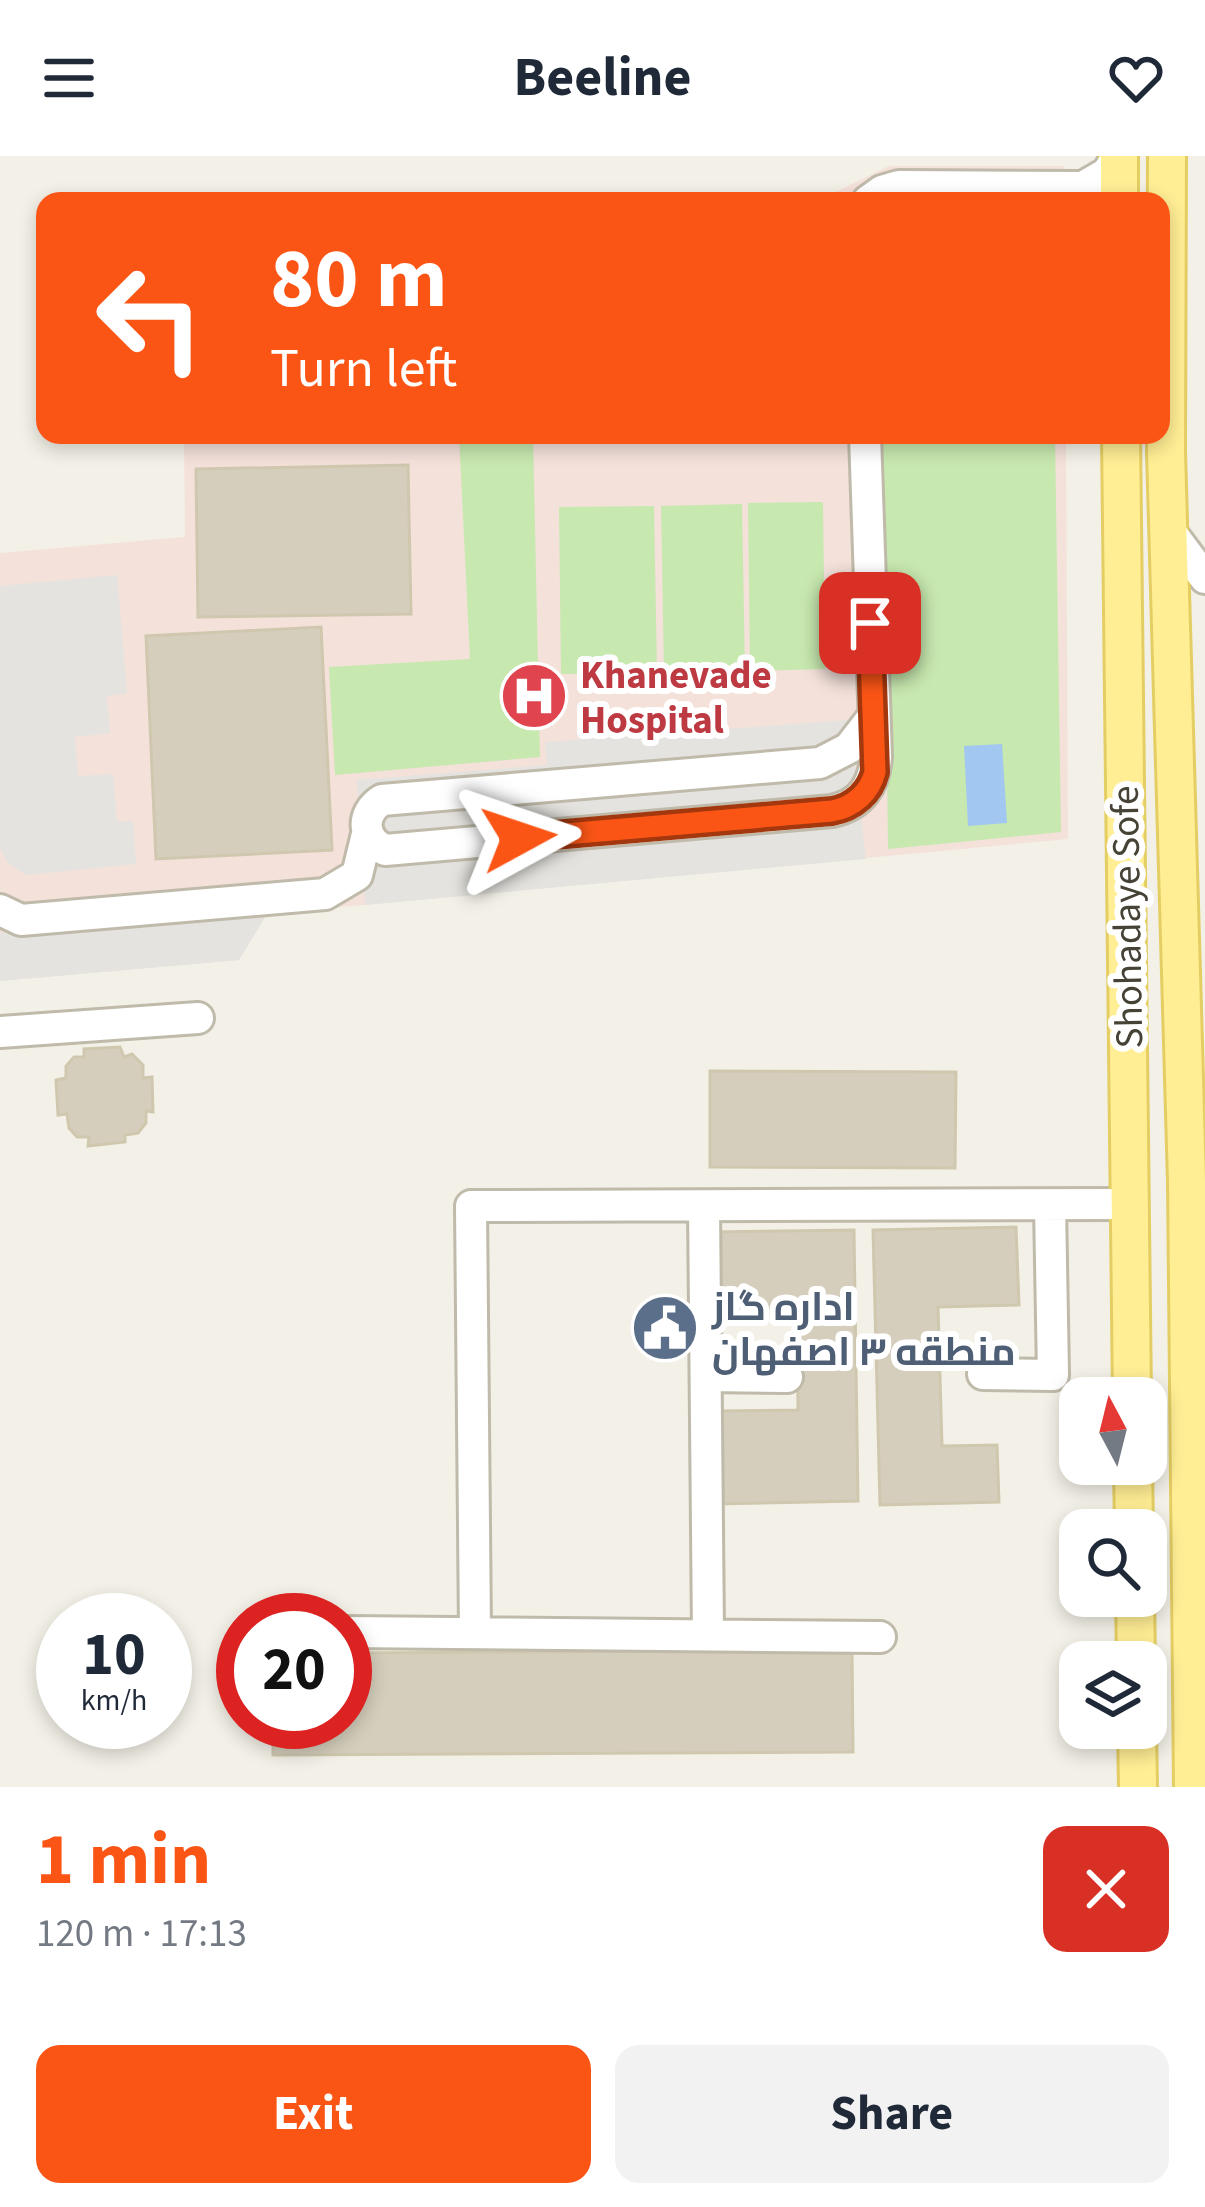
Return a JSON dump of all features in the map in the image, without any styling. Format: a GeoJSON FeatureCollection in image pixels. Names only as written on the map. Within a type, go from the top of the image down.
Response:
{"type":"FeatureCollection","features":[{"type":"Feature","properties":{"kind":"main road"},"geometry":{"type":"LineString","coordinates":[[1118,156],[1119,192]]}},
{"type":"Feature","properties":{"kind":"main road","name":"Shohadaye Sofe"},"geometry":{"type":"LineString","coordinates":[[1167,156],[1167,192]]}},
{"type":"Feature","properties":{"kind":"main road","name":"Shohadaye Sofe"},"geometry":{"type":"LineString","coordinates":[[1121,444],[1132,1377]]}},
{"type":"Feature","properties":{"kind":"main road","name":"Shohadaye Sofe"},"geometry":{"type":"LineString","coordinates":[[1169,444],[1196,1117],[1199,1693],[1193,1787]]}},
{"type":"Feature","properties":{"kind":"main road"},"geometry":{"type":"LineString","coordinates":[[1137,1749],[1138,1787]]}},
{"type":"Feature","properties":{"kind":"lane"},"geometry":{"type":"LineString","coordinates":[[880,192],[899,186],[1083,187],[1107,172],[1118,156]]}},
{"type":"Feature","properties":{"kind":"lane"},"geometry":{"type":"LineString","coordinates":[[368,834],[385,850],[843,809],[872,782],[877,757],[865,444]]}},
{"type":"Feature","properties":{"kind":"lane"},"geometry":{"type":"LineString","coordinates":[[1169,530],[1205,578]]}},
{"type":"Feature","properties":{"kind":"lane"},"geometry":{"type":"LineString","coordinates":[[7,922],[325,894],[357,875],[368,834],[366,818],[382,800],[820,763],[849,748],[873,717]]}},
{"type":"Feature","properties":{"kind":"lane"},"geometry":{"type":"LineString","coordinates":[[0,1032],[198,1018]]}},
{"type":"Feature","properties":{"kind":"lane"},"geometry":{"type":"LineString","coordinates":[[475,1633],[470,1206],[1130,1204]]}},
{"type":"Feature","properties":{"kind":"lane"},"geometry":{"type":"LineString","coordinates":[[983,1374],[1053,1375],[1050,1205]]}},
{"type":"Feature","properties":{"kind":"lane"},"geometry":{"type":"LineString","coordinates":[[704,1206],[708,1635]]}},
{"type":"Feature","properties":{"kind":"lane"},"geometry":{"type":"LineString","coordinates":[[706,1376],[788,1377]]}},
{"type":"Feature","properties":{"kind":"lane"},"geometry":{"type":"LineString","coordinates":[[372,1632],[880,1637]]}},
{"type":"Feature","properties":{"kind":"shaded area"},"geometry":{"type":"Polygon","coordinates":[[[889,166],[1064,166],[1064,192],[835,192],[889,166]]]}},
{"type":"Feature","properties":{"kind":"shaded area","name":"Khanevade Hospital"},"geometry":{"type":"Polygon","coordinates":[[[184,444],[1066,444],[1068,839],[267,914],[239,960],[0,981],[0,553],[185,537],[184,444]]]}},
{"type":"Feature","properties":{"kind":"shaded area"},"geometry":{"type":"Polygon","coordinates":[[[117,575],[127,693],[107,696],[110,733],[75,737],[78,776],[113,774],[117,821],[133,821],[136,864],[26,875],[8,863],[0,848],[0,586],[117,575]]]}},
{"type":"Feature","properties":{"kind":"shaded area"},"geometry":{"type":"Polygon","coordinates":[[[850,720],[866,859],[365,905],[357,780],[547,765],[545,742],[850,720]]]}},
{"type":"Feature","properties":{"kind":"shaded area"},"geometry":{"type":"Polygon","coordinates":[[[267,914],[239,960],[0,981],[0,933],[267,914]]]}},
{"type":"Feature","properties":{"kind":"green space"},"geometry":{"type":"Polygon","coordinates":[[[459,444],[533,444],[540,757],[335,775],[329,667],[470,659],[459,444]]]}},
{"type":"Feature","properties":{"kind":"green space"},"geometry":{"type":"Polygon","coordinates":[[[883,444],[1055,444],[1061,832],[888,849],[883,444]]]}},
{"type":"Feature","properties":{"kind":"green space"},"geometry":{"type":"Polygon","coordinates":[[[823,502],[825,669],[750,671],[748,503],[823,502]]]}},
{"type":"Feature","properties":{"kind":"green space"},"geometry":{"type":"Polygon","coordinates":[[[742,504],[745,671],[664,672],[661,506],[742,504]]]}},
{"type":"Feature","properties":{"kind":"green space"},"geometry":{"type":"Polygon","coordinates":[[[654,506],[657,673],[561,674],[559,507],[654,506]]]}},
{"type":"Feature","properties":{"kind":"water"},"geometry":{"type":"Polygon","coordinates":[[[1002,744],[1007,823],[968,826],[964,746],[1002,744]]]}},
{"type":"Feature","properties":{"kind":"building"},"geometry":{"type":"Polygon","coordinates":[[[408,465],[411,614],[198,617],[196,469],[408,465]]]}},
{"type":"Feature","properties":{"kind":"building"},"geometry":{"type":"Polygon","coordinates":[[[321,627],[332,850],[156,859],[146,636],[321,627]]]}},
{"type":"Feature","properties":{"kind":"building"},"geometry":{"type":"Polygon","coordinates":[[[120,1047],[124,1057],[132,1054],[143,1065],[143,1078],[152,1077],[153,1112],[146,1111],[146,1123],[138,1133],[125,1135],[125,1142],[88,1146],[89,1137],[77,1137],[69,1128],[67,1114],[58,1115],[56,1080],[66,1078],[66,1066],[74,1057],[84,1057],[84,1049],[120,1047]]]}},
{"type":"Feature","properties":{"kind":"building"},"geometry":{"type":"Polygon","coordinates":[[[710,1071],[956,1072],[955,1168],[710,1167],[710,1071]]]}},
{"type":"Feature","properties":{"kind":"building"},"geometry":{"type":"Polygon","coordinates":[[[1016,1227],[1019,1305],[938,1307],[942,1446],[997,1445],[999,1502],[880,1505],[873,1230],[1016,1227]]]}},
{"type":"Feature","properties":{"kind":"building"},"geometry":{"type":"Polygon","coordinates":[[[854,1230],[858,1501],[715,1504],[714,1411],[798,1410],[797,1315],[713,1315],[711,1232],[854,1230]]]}},
{"type":"Feature","properties":{"kind":"building"},"geometry":{"type":"Polygon","coordinates":[[[852,1650],[853,1752],[273,1755],[273,1749],[372,1749],[372,1653],[852,1650]]]}},
{"type":"Feature","properties":{"kind":"place","name":"Khanevade Hospital"},"geometry":{"type":"Point","coordinates":[534,696]}},
{"type":"Feature","properties":{"kind":"place","name":"اداره گاز منطقه ۳ اصفهان"},"geometry":{"type":"Point","coordinates":[665,1328]}},
{"type":"Feature","properties":{"kind":"route"},"geometry":{"type":"LineString","coordinates":[[519,838],[832,811],[854,803],[872,782],[877,757],[870,623]]}}]}
